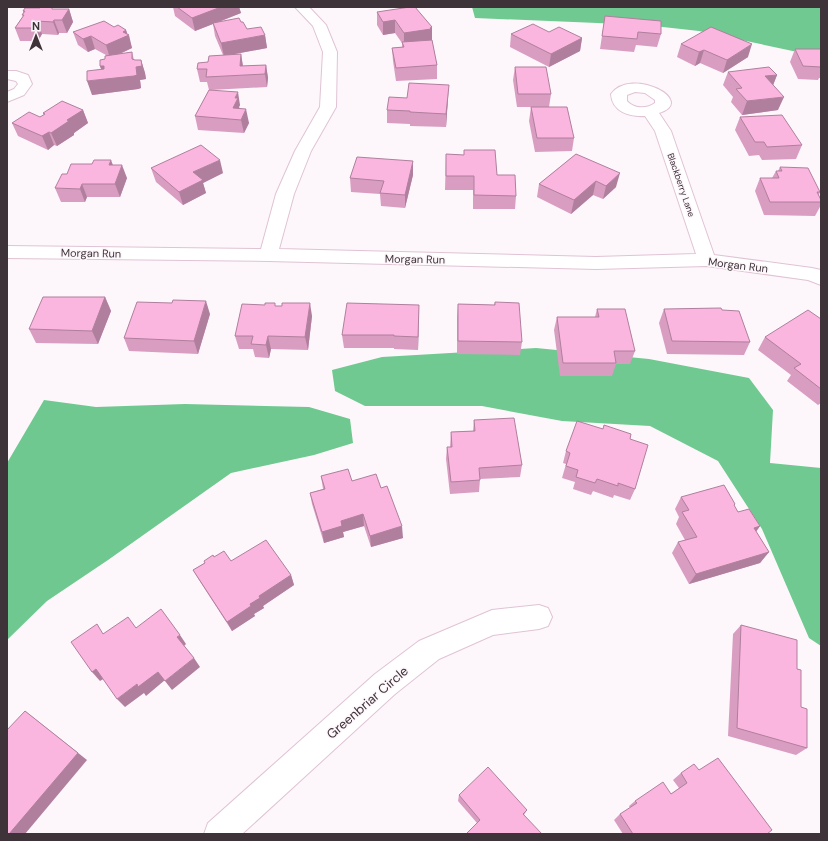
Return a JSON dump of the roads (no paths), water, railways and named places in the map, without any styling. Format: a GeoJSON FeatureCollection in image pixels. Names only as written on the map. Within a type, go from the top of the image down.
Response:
{"type":"FeatureCollection","features":[{"type":"Feature","properties":{"kind":"street"},"geometry":{"type":"LineString","coordinates":[[268,255],[285,194],[303,151],[328,108],[330,52],[319,25],[302,7]]}},
{"type":"Feature","properties":{"kind":"street"},"geometry":{"type":"LineString","coordinates":[[7,75],[23,78],[25,84],[19,92],[7,97]]}},
{"type":"Feature","properties":{"kind":"street","name":"Blackberry Lane"},"geometry":{"type":"LineString","coordinates":[[650,112],[663,131],[707,260]]}},
{"type":"Feature","properties":{"kind":"street","name":"Morgan Run"},"geometry":{"type":"LineString","coordinates":[[7,252],[268,255],[596,263],[707,260],[812,274],[821,278]]}},
{"type":"Feature","properties":{"kind":"street","name":"Greenbriar Circle"},"geometry":{"type":"LineString","coordinates":[[219,834],[385,684],[429,650],[492,623],[539,617]]}}]}
